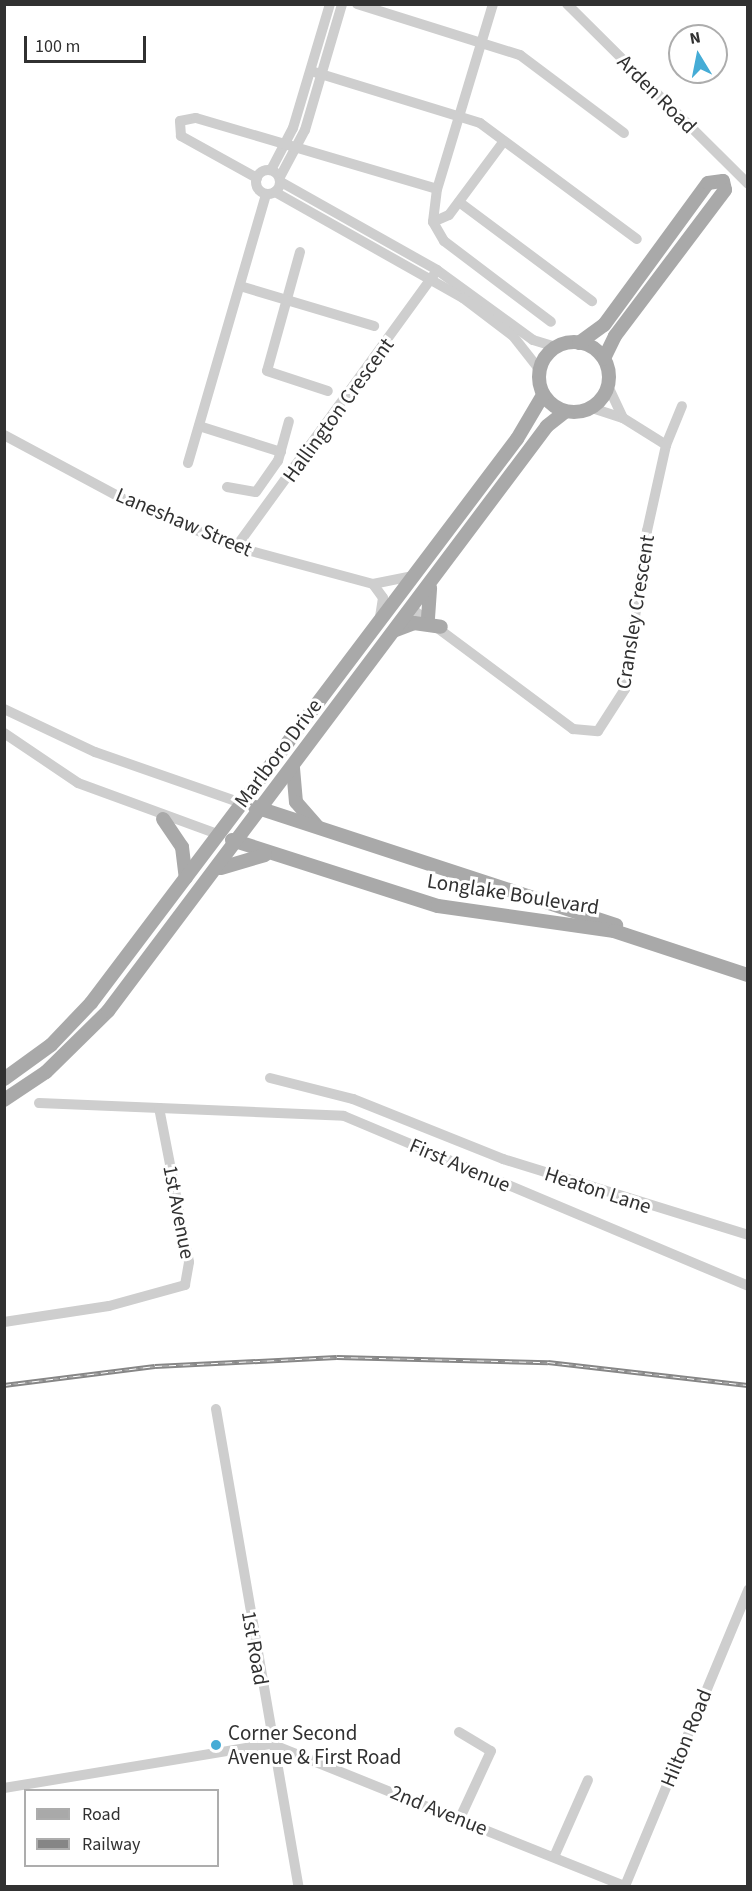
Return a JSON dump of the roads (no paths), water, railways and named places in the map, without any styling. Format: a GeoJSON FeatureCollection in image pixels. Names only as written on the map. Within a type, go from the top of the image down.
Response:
{"type":"FeatureCollection","features":[{"type":"Feature","properties":{"kind":"main road"},"geometry":{"type":"LineString","coordinates":[[723,181],[724,190],[615,336],[604,359],[608,386],[592,408],[565,412],[543,396],[539,369],[556,347],[579,343],[604,325],[708,183],[723,181]]}},
{"type":"Feature","properties":{"kind":"main road"},"geometry":{"type":"LineString","coordinates":[[579,343],[604,359]]}},
{"type":"Feature","properties":{"kind":"main road","name":"Marlboro Drive"},"geometry":{"type":"LineString","coordinates":[[4,1079],[80,1017],[244,804],[382,619],[543,396]]}},
{"type":"Feature","properties":{"kind":"main road","name":"Marlboro Drive"},"geometry":{"type":"LineString","coordinates":[[4,1100],[52,1066],[108,1011],[238,843],[547,426],[565,412]]}},
{"type":"Feature","properties":{"kind":"main road"},"geometry":{"type":"LineString","coordinates":[[428,618],[431,583]]}},
{"type":"Feature","properties":{"kind":"main road"},"geometry":{"type":"LineString","coordinates":[[382,619],[412,609]]}},
{"type":"Feature","properties":{"kind":"main road"},"geometry":{"type":"LineString","coordinates":[[396,630],[414,623],[441,627]]}},
{"type":"Feature","properties":{"kind":"main road"},"geometry":{"type":"LineString","coordinates":[[293,768],[296,802],[310,822],[328,832]]}},
{"type":"Feature","properties":{"kind":"main road","name":"Longlake Boulevard"},"geometry":{"type":"LineString","coordinates":[[244,804],[615,928],[747,975]]}},
{"type":"Feature","properties":{"kind":"main road"},"geometry":{"type":"LineString","coordinates":[[163,819],[178,837],[186,878]]}},
{"type":"Feature","properties":{"kind":"main road","name":"Longlake Boulevard"},"geometry":{"type":"LineString","coordinates":[[220,835],[238,843],[438,906],[615,928],[747,968]]}},
{"type":"Feature","properties":{"kind":"main road"},"geometry":{"type":"LineString","coordinates":[[215,871],[247,856],[279,856]]}},
{"type":"Feature","properties":{"kind":"street"},"geometry":{"type":"LineString","coordinates":[[188,463],[240,286],[271,193],[298,149],[330,4]]}},
{"type":"Feature","properties":{"kind":"street"},"geometry":{"type":"LineString","coordinates":[[257,178],[270,170],[287,145],[342,4]]}},
{"type":"Feature","properties":{"kind":"street"},"geometry":{"type":"LineString","coordinates":[[357,4],[520,55],[624,133]]}},
{"type":"Feature","properties":{"kind":"street"},"geometry":{"type":"LineString","coordinates":[[493,4],[462,118],[437,189],[432,222],[444,241],[551,322]]}},
{"type":"Feature","properties":{"kind":"street","name":"Arden Road"},"geometry":{"type":"LineString","coordinates":[[567,4],[747,184]]}},
{"type":"Feature","properties":{"kind":"street"},"geometry":{"type":"LineString","coordinates":[[316,73],[480,123],[637,239]]}},
{"type":"Feature","properties":{"kind":"street"},"geometry":{"type":"LineString","coordinates":[[257,178],[181,136],[180,121],[196,118],[437,189]]}},
{"type":"Feature","properties":{"kind":"street"},"geometry":{"type":"LineString","coordinates":[[432,222],[443,221],[504,141]]}},
{"type":"Feature","properties":{"kind":"street"},"geometry":{"type":"LineString","coordinates":[[270,170],[280,179],[435,275],[533,340],[556,347]]}},
{"type":"Feature","properties":{"kind":"street"},"geometry":{"type":"LineString","coordinates":[[257,178],[257,186],[435,275],[513,336],[539,369]]}},
{"type":"Feature","properties":{"kind":"street"},"geometry":{"type":"LineString","coordinates":[[459,202],[592,301]]}},
{"type":"Feature","properties":{"kind":"street"},"geometry":{"type":"LineString","coordinates":[[300,252],[267,370],[328,391]]}},
{"type":"Feature","properties":{"kind":"street","name":"Hallington Crescent"},"geometry":{"type":"LineString","coordinates":[[236,547],[435,275]]}},
{"type":"Feature","properties":{"kind":"street"},"geometry":{"type":"LineString","coordinates":[[240,286],[374,326]]}},
{"type":"Feature","properties":{"kind":"street"},"geometry":{"type":"LineString","coordinates":[[608,386],[624,418]]}},
{"type":"Feature","properties":{"kind":"street","name":"Cransley Crescent"},"geometry":{"type":"LineString","coordinates":[[412,609],[441,627],[573,729],[598,731],[625,689],[637,587],[666,444],[682,406]]}},
{"type":"Feature","properties":{"kind":"street"},"geometry":{"type":"LineString","coordinates":[[592,408],[624,418],[666,444]]}},
{"type":"Feature","properties":{"kind":"street"},"geometry":{"type":"LineString","coordinates":[[227,487],[256,492],[281,452],[289,422]]}},
{"type":"Feature","properties":{"kind":"street"},"geometry":{"type":"LineString","coordinates":[[199,426],[281,452]]}},
{"type":"Feature","properties":{"kind":"street","name":"Laneshaw Street"},"geometry":{"type":"LineString","coordinates":[[4,435],[125,500],[236,547],[373,584],[413,576]]}},
{"type":"Feature","properties":{"kind":"street"},"geometry":{"type":"LineString","coordinates":[[373,584],[383,598],[382,619]]}},
{"type":"Feature","properties":{"kind":"street"},"geometry":{"type":"LineString","coordinates":[[4,709],[95,752],[244,804]]}},
{"type":"Feature","properties":{"kind":"street"},"geometry":{"type":"LineString","coordinates":[[4,733],[78,783],[163,819],[220,835]]}},
{"type":"Feature","properties":{"kind":"street","name":"Heaton Lane"},"geometry":{"type":"LineString","coordinates":[[270,1078],[353,1100],[503,1159],[688,1219],[747,1242]]}},
{"type":"Feature","properties":{"kind":"street"},"geometry":{"type":"LineString","coordinates":[[39,1103],[159,1108]]}},
{"type":"Feature","properties":{"kind":"street","name":"First Avenue"},"geometry":{"type":"LineString","coordinates":[[159,1108],[344,1116],[747,1286]]}},
{"type":"Feature","properties":{"kind":"street","name":"1st Avenue"},"geometry":{"type":"LineString","coordinates":[[4,1322],[109,1306],[185,1285],[189,1262],[159,1108]]}},
{"type":"Feature","properties":{"kind":"street","name":"Heaton Lane"},"geometry":{"type":"LineString","coordinates":[[688,1219],[747,1234]]}},
{"type":"Feature","properties":{"kind":"street","name":"1st Road"},"geometry":{"type":"LineString","coordinates":[[216,1409],[298,1887]]}},
{"type":"Feature","properties":{"kind":"street","name":"Hilton Road"},"geometry":{"type":"LineString","coordinates":[[625,1887],[747,1590]]}},
{"type":"Feature","properties":{"kind":"street"},"geometry":{"type":"LineString","coordinates":[[459,1732],[491,1751],[460,1818]]}},
{"type":"Feature","properties":{"kind":"street"},"geometry":{"type":"LineString","coordinates":[[4,1788],[272,1744]]}},
{"type":"Feature","properties":{"kind":"street","name":"2nd Avenue"},"geometry":{"type":"LineString","coordinates":[[272,1744],[460,1818],[625,1887]]}},
{"type":"Feature","properties":{"kind":"street"},"geometry":{"type":"LineString","coordinates":[[554,1857],[588,1780]]}},
{"type":"Feature","properties":{"kind":"railway"},"geometry":{"type":"LineString","coordinates":[[4,1385],[155,1366],[337,1357],[548,1362],[748,1385]]}},
{"type":"Feature","properties":{"kind":"place","name":"Corner Second Avenue & First Road"},"geometry":{"type":"Point","coordinates":[216,1745]}}]}
